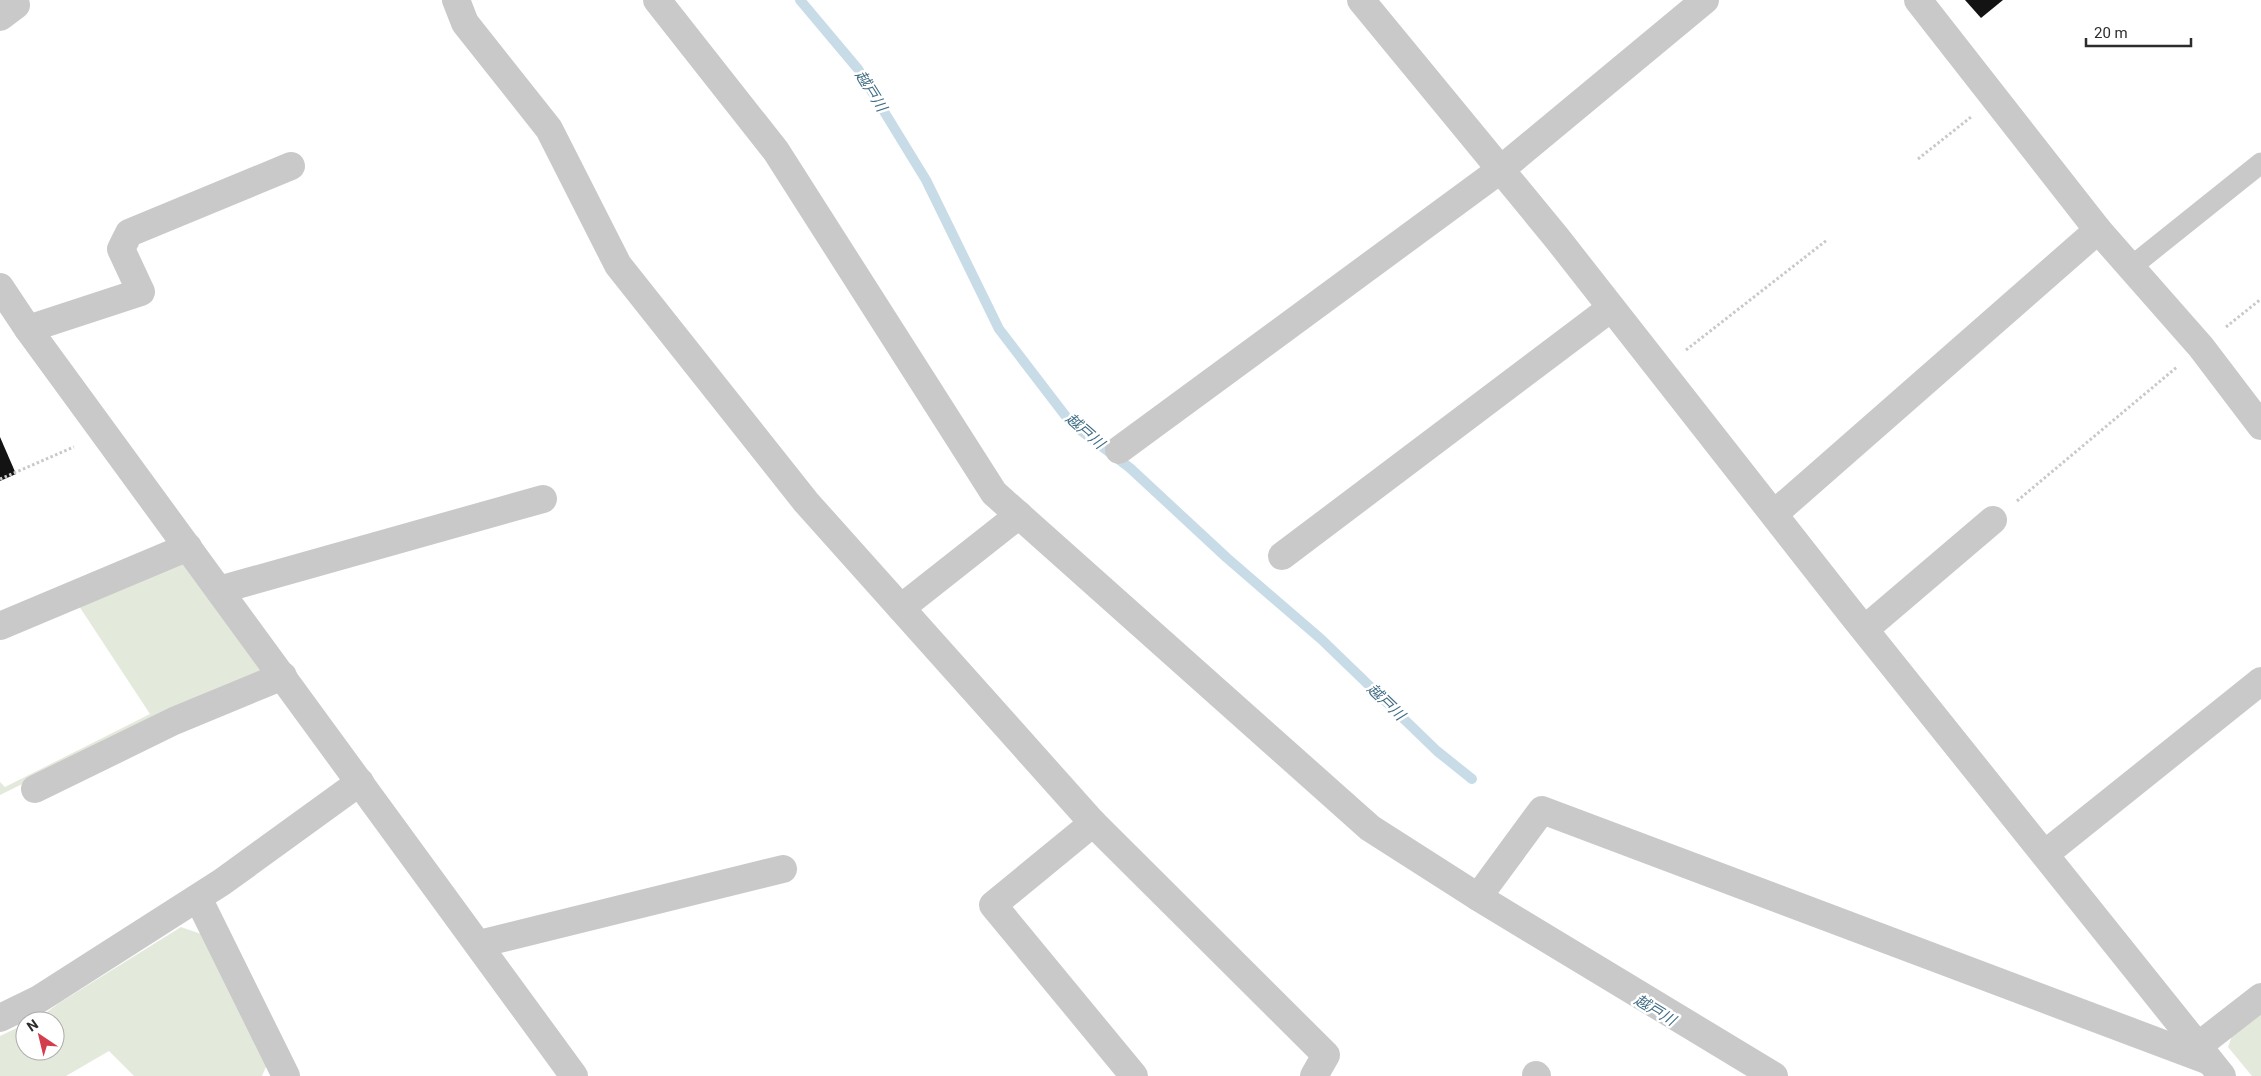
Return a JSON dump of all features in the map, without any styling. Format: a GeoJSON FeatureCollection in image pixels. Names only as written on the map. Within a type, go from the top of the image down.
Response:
{"type":"FeatureCollection","features":[{"type":"Feature","properties":{"kind":"street"},"geometry":{"type":"LineString","coordinates":[[0,17],[16,5],[12,0]]}},
{"type":"Feature","properties":{"kind":"street"},"geometry":{"type":"LineString","coordinates":[[456,0],[465,23],[548,129],[618,265],[806,502],[1093,823],[1326,1054],[1314,1076]]}},
{"type":"Feature","properties":{"kind":"street"},"geometry":{"type":"LineString","coordinates":[[657,0],[776,151],[994,493],[1370,828],[1478,897],[1774,1076]]}},
{"type":"Feature","properties":{"kind":"street"},"geometry":{"type":"LineString","coordinates":[[1360,0],[1611,308],[2212,1066]]}},
{"type":"Feature","properties":{"kind":"street"},"geometry":{"type":"LineString","coordinates":[[1119,450],[1500,170],[1705,0]]}},
{"type":"Feature","properties":{"kind":"street"},"geometry":{"type":"LineString","coordinates":[[1918,0],[2098,230],[2201,347],[2261,426]]}},
{"type":"Feature","properties":{"kind":"street"},"geometry":{"type":"LineString","coordinates":[[28,329],[141,292],[121,249],[129,233],[291,166]]}},
{"type":"Feature","properties":{"kind":"street"},"geometry":{"type":"LineString","coordinates":[[1774,514],[2098,230]]}},
{"type":"Feature","properties":{"kind":"street"},"geometry":{"type":"LineString","coordinates":[[0,287],[28,329],[360,782],[577,1074]]}},
{"type":"Feature","properties":{"kind":"street"},"geometry":{"type":"LineString","coordinates":[[1282,556],[1611,308]]}},
{"type":"Feature","properties":{"kind":"street"},"geometry":{"type":"LineString","coordinates":[[220,590],[544,499]]}},
{"type":"Feature","properties":{"kind":"street"},"geometry":{"type":"LineString","coordinates":[[901,608],[1019,515]]}},
{"type":"Feature","properties":{"kind":"street"},"geometry":{"type":"LineString","coordinates":[[1865,629],[1993,520]]}},
{"type":"Feature","properties":{"kind":"street"},"geometry":{"type":"LineString","coordinates":[[0,626],[188,547]]}},
{"type":"Feature","properties":{"kind":"street"},"geometry":{"type":"LineString","coordinates":[[35,788],[174,721],[283,676]]}},
{"type":"Feature","properties":{"kind":"street"},"geometry":{"type":"LineString","coordinates":[[2045,854],[2261,681]]}},
{"type":"Feature","properties":{"kind":"street"},"geometry":{"type":"LineString","coordinates":[[0,1018],[39,999],[198,898],[360,782]]}},
{"type":"Feature","properties":{"kind":"street"},"geometry":{"type":"LineString","coordinates":[[1478,897],[1542,810],[2212,1066]]}},
{"type":"Feature","properties":{"kind":"street"},"geometry":{"type":"LineString","coordinates":[[1093,823],[994,905],[1134,1076]]}},
{"type":"Feature","properties":{"kind":"street"},"geometry":{"type":"LineString","coordinates":[[479,944],[783,869]]}},
{"type":"Feature","properties":{"kind":"street"},"geometry":{"type":"LineString","coordinates":[[198,898],[286,1076]]}},
{"type":"Feature","properties":{"kind":"street"},"geometry":{"type":"LineString","coordinates":[[2212,1066],[2261,997]]}},
{"type":"Feature","properties":{"kind":"lane"},"geometry":{"type":"LineString","coordinates":[[2131,267],[2261,163]]}},
{"type":"Feature","properties":{"kind":"path"},"geometry":{"type":"LineString","coordinates":[[1918,159],[1994,98]]}},
{"type":"Feature","properties":{"kind":"path"},"geometry":{"type":"LineString","coordinates":[[1660,370],[1827,240]]}},
{"type":"Feature","properties":{"kind":"path"},"geometry":{"type":"LineString","coordinates":[[1993,520],[2261,299]]}},
{"type":"Feature","properties":{"kind":"path"},"geometry":{"type":"LineString","coordinates":[[0,478],[105,434]]}},
{"type":"Feature","properties":{"kind":"shaded area"},"geometry":{"type":"Polygon","coordinates":[[[193,559],[267,670],[154,719],[0,795],[0,782],[5,787],[150,714],[79,606],[193,559]]]}},
{"type":"Feature","properties":{"kind":"shaded area"},"geometry":{"type":"Polygon","coordinates":[[[181,927],[201,934],[268,1062],[262,1076],[134,1076],[109,1051],[66,1076],[0,1076],[0,1036],[15,1029],[15,1061],[65,1061],[65,1011],[48,1011],[181,927]]]}},
{"type":"Feature","properties":{"kind":"shaded area"},"geometry":{"type":"Polygon","coordinates":[[[2261,1009],[2261,1076],[2252,1076],[2228,1047],[2233,1033],[2261,1009]]]}},
{"type":"Feature","properties":{"kind":"building"},"geometry":{"type":"Polygon","coordinates":[[[1965,0],[2003,0],[1981,18],[1965,0]]]}},
{"type":"Feature","properties":{"kind":"building"},"geometry":{"type":"Polygon","coordinates":[[[0,437],[16,474],[0,481],[0,437]]]}},
{"type":"Feature","properties":{"kind":"waterway","name":"越戸川"},"geometry":{"type":"LineString","coordinates":[[800,0],[858,69],[926,180],[999,329],[1071,423],[1130,468],[1227,558],[1321,639],[1437,751],[1472,779]]}}]}
